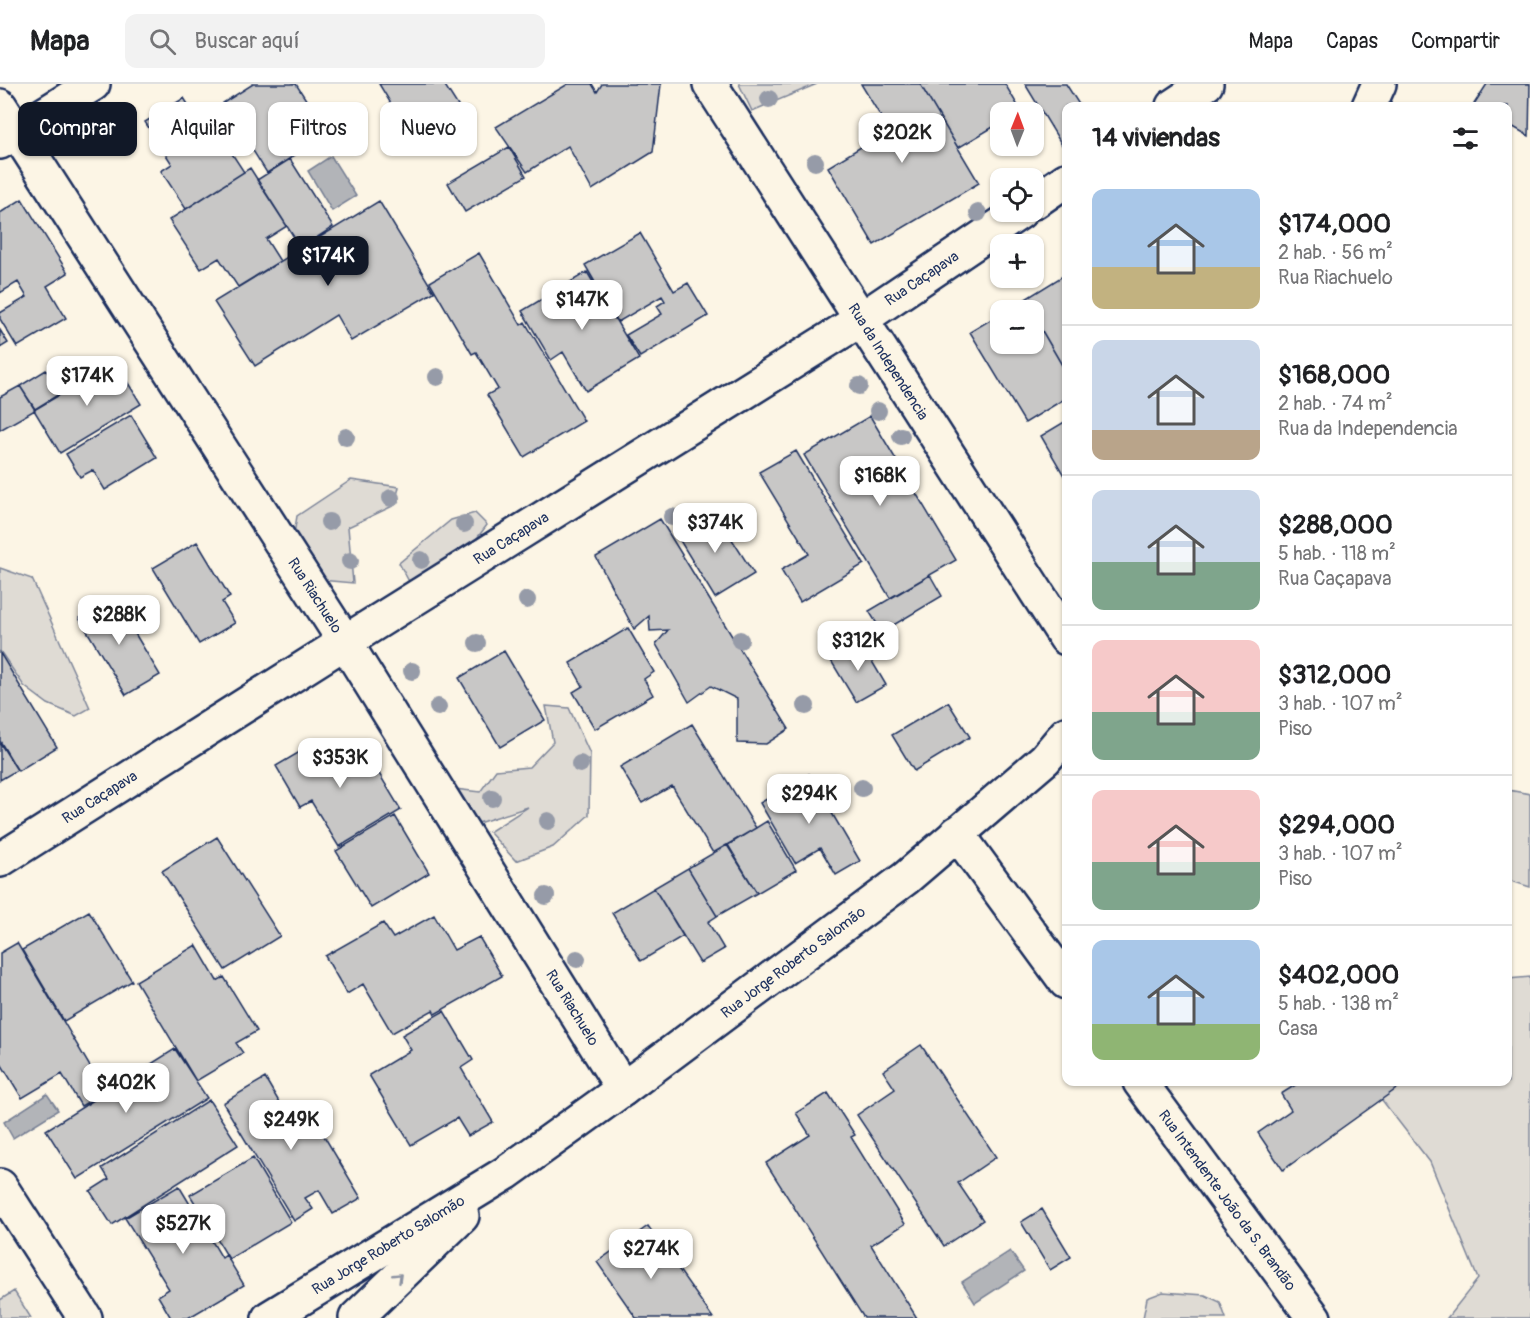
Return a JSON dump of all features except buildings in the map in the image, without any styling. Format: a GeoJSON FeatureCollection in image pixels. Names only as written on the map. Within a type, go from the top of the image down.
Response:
{"type":"FeatureCollection","features":[{"type":"Feature","properties":{"kind":"street"},"geometry":{"type":"LineString","coordinates":[[6,127],[93,84]]}},
{"type":"Feature","properties":{"kind":"street","name":"Rua da Independencia"},"geometry":{"type":"LineString","coordinates":[[710,84],[1062,632]]}},
{"type":"Feature","properties":{"kind":"street"},"geometry":{"type":"LineString","coordinates":[[1179,102],[1206,84]]}},
{"type":"Feature","properties":{"kind":"street"},"geometry":{"type":"LineString","coordinates":[[1371,102],[1379,84]]}},
{"type":"Feature","properties":{"kind":"street","name":"Rua Riachuelo"},"geometry":{"type":"LineString","coordinates":[[6,127],[345,642],[623,1089]]}},
{"type":"Feature","properties":{"kind":"street"},"geometry":{"type":"LineString","coordinates":[[1044,195],[1062,183]]}},
{"type":"Feature","properties":{"kind":"street","name":"Rua Caçapava"},"geometry":{"type":"LineString","coordinates":[[0,861],[345,642],[861,320],[1005,222]]}},
{"type":"Feature","properties":{"kind":"street","name":"Rua Jorge Roberto Salomão"},"geometry":{"type":"LineString","coordinates":[[270,1318],[506,1173],[623,1089],[906,878],[1045,759],[1062,739]]}},
{"type":"Feature","properties":{"kind":"street"},"geometry":{"type":"LineString","coordinates":[[957,833],[1062,977]]}},
{"type":"Feature","properties":{"kind":"street","name":"Rua Intendente João da S. Brandão"},"geometry":{"type":"LineString","coordinates":[[1143,1086],[1314,1318]]}},
{"type":"Feature","properties":{"kind":"street","name":"Rua Jorge Roberto Salomão"},"geometry":{"type":"LineString","coordinates":[[356,1318],[506,1173]]}},
{"type":"Feature","properties":{"kind":"street"},"geometry":{"type":"LineString","coordinates":[[0,1186],[85,1318]]}},
{"type":"Feature","properties":{"kind":"shaded area"},"geometry":{"type":"Polygon","coordinates":[[[739,84],[817,84],[752,111],[739,84]]]}},
{"type":"Feature","properties":{"kind":"shaded area"},"geometry":{"type":"Polygon","coordinates":[[[331,156],[356,196],[332,211],[308,171],[331,156]]]}},
{"type":"Feature","properties":{"kind":"shaded area"},"geometry":{"type":"Polygon","coordinates":[[[351,480],[399,487],[395,505],[348,527],[353,583],[320,580],[291,553],[297,516],[351,480]]]}},
{"type":"Feature","properties":{"kind":"shaded area"},"geometry":{"type":"Polygon","coordinates":[[[475,513],[487,525],[439,588],[412,587],[399,563],[451,520],[475,513]]]}},
{"type":"Feature","properties":{"kind":"shaded area"},"geometry":{"type":"Polygon","coordinates":[[[0,568],[32,579],[90,708],[76,716],[48,704],[24,686],[0,651],[0,568]]]}},
{"type":"Feature","properties":{"kind":"shaded area"},"geometry":{"type":"Polygon","coordinates":[[[546,706],[569,708],[590,754],[589,815],[553,847],[516,861],[489,832],[528,807],[472,825],[454,789],[480,792],[496,770],[529,767],[553,742],[546,706]]]}},
{"type":"Feature","properties":{"kind":"shaded area"},"geometry":{"type":"Polygon","coordinates":[[[1512,791],[1530,794],[1530,887],[1512,881],[1512,791]]]}},
{"type":"Feature","properties":{"kind":"shaded area"},"geometry":{"type":"Polygon","coordinates":[[[1530,977],[1530,1318],[1447,1318],[1478,1279],[1430,1162],[1371,1086],[1512,1086],[1512,979],[1530,977]]]}},
{"type":"Feature","properties":{"kind":"shaded area"},"geometry":{"type":"Polygon","coordinates":[[[47,1094],[58,1110],[13,1138],[4,1122],[47,1094]]]}},
{"type":"Feature","properties":{"kind":"shaded area"},"geometry":{"type":"Polygon","coordinates":[[[1010,1251],[1024,1271],[975,1303],[962,1282],[1010,1251]]]}},
{"type":"Feature","properties":{"kind":"shaded area"},"geometry":{"type":"Polygon","coordinates":[[[14,1291],[31,1318],[0,1318],[0,1300],[14,1291]]]}},
{"type":"Feature","properties":{"kind":"shaded area"},"geometry":{"type":"Polygon","coordinates":[[[1163,1292],[1205,1295],[1220,1302],[1226,1318],[1143,1318],[1147,1298],[1163,1292]]]}}]}
